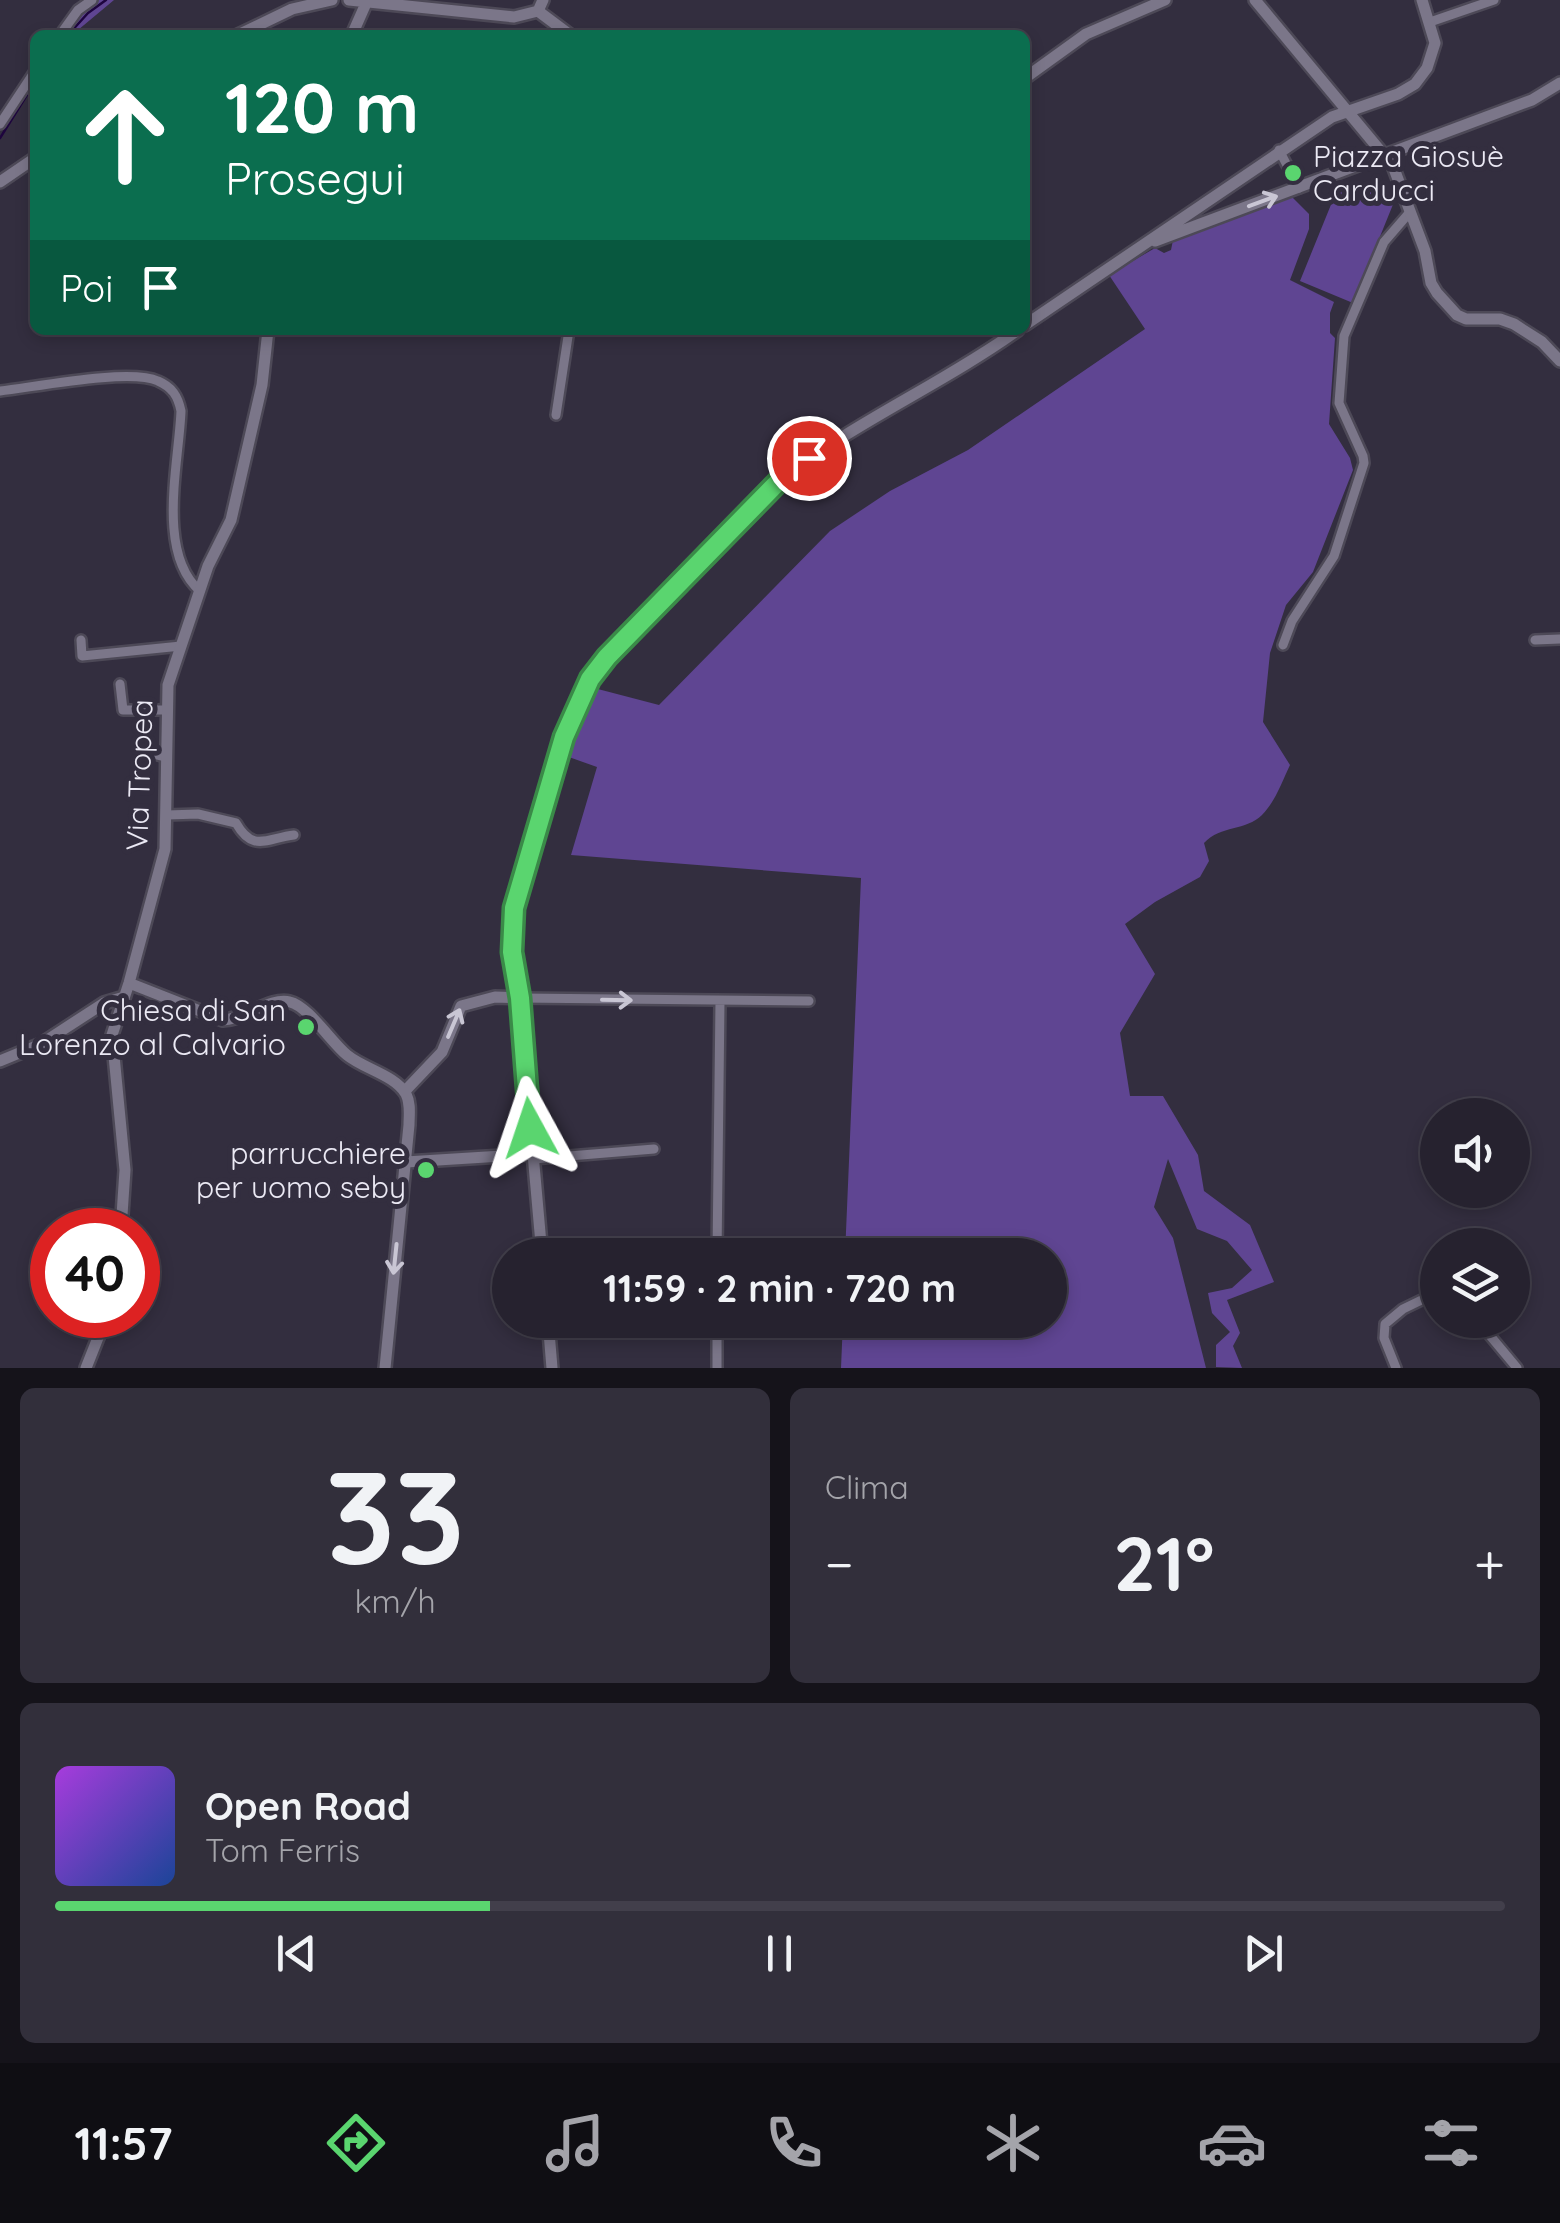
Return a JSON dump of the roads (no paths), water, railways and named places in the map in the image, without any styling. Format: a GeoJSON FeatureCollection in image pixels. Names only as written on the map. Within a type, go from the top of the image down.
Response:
{"type":"FeatureCollection","features":[{"type":"Feature","properties":{"kind":"street"},"geometry":{"type":"LineString","coordinates":[[63,30],[78,5],[92,0]]}},
{"type":"Feature","properties":{"kind":"street"},"geometry":{"type":"LineString","coordinates":[[249,30],[292,10],[332,0]]}},
{"type":"Feature","properties":{"kind":"street"},"geometry":{"type":"LineString","coordinates":[[350,0],[482,16],[514,17],[541,6],[565,30]]}},
{"type":"Feature","properties":{"kind":"street"},"geometry":{"type":"LineString","coordinates":[[1030,74],[1086,34],[1165,0]]}},
{"type":"Feature","properties":{"kind":"street"},"geometry":{"type":"LineString","coordinates":[[1254,0],[1386,156],[1425,251],[1430,283],[1457,315],[1514,324],[1542,342],[1560,361]]}},
{"type":"Feature","properties":{"kind":"street"},"geometry":{"type":"LineString","coordinates":[[1030,322],[1332,116],[1398,94],[1415,84],[1434,51],[1435,38],[1422,0]]}},
{"type":"Feature","properties":{"kind":"street"},"geometry":{"type":"LineString","coordinates":[[1430,22],[1494,0]]}},
{"type":"Feature","properties":{"kind":"street"},"geometry":{"type":"LineString","coordinates":[[354,30],[368,1]]}},
{"type":"Feature","properties":{"kind":"street"},"geometry":{"type":"LineString","coordinates":[[0,124],[30,79]]}},
{"type":"Feature","properties":{"kind":"street"},"geometry":{"type":"LineString","coordinates":[[1116,262],[1160,239],[1532,100],[1560,83]]}},
{"type":"Feature","properties":{"kind":"street"},"geometry":{"type":"LineString","coordinates":[[1279,150],[1299,188]]}},
{"type":"Feature","properties":{"kind":"street"},"geometry":{"type":"LineString","coordinates":[[0,182],[30,161]]}},
{"type":"Feature","properties":{"kind":"street"},"geometry":{"type":"LineString","coordinates":[[1219,191],[1227,214]]}},
{"type":"Feature","properties":{"kind":"street"},"geometry":{"type":"LineString","coordinates":[[1283,646],[1304,601],[1334,556],[1364,463],[1339,403],[1344,336],[1384,242],[1410,212]]}},
{"type":"Feature","properties":{"kind":"street","name":"Via Tropea"},"geometry":{"type":"LineString","coordinates":[[123,1208],[124,1170],[111,1044],[165,849],[168,685],[208,566],[231,520],[262,385],[267,335]]}},
{"type":"Feature","properties":{"kind":"street"},"geometry":{"type":"LineString","coordinates":[[556,414],[567,335]]}},
{"type":"Feature","properties":{"kind":"street"},"geometry":{"type":"LineString","coordinates":[[540,1238],[520,998],[512,952],[514,908],[564,737],[590,679],[778,482],[809,458],[1011,335]]}},
{"type":"Feature","properties":{"kind":"street"},"geometry":{"type":"LineString","coordinates":[[0,391],[138,376],[162,382],[176,394],[181,410],[174,543],[186,577],[200,591]]}},
{"type":"Feature","properties":{"kind":"street"},"geometry":{"type":"LineString","coordinates":[[1536,640],[1560,639]]}},
{"type":"Feature","properties":{"kind":"street"},"geometry":{"type":"LineString","coordinates":[[81,640],[82,656],[181,646]]}},
{"type":"Feature","properties":{"kind":"street"},"geometry":{"type":"LineString","coordinates":[[120,684],[123,710],[166,710]]}},
{"type":"Feature","properties":{"kind":"street"},"geometry":{"type":"LineString","coordinates":[[142,751],[166,757]]}},
{"type":"Feature","properties":{"kind":"street"},"geometry":{"type":"LineString","coordinates":[[167,814],[198,814],[236,822],[246,837],[262,843],[294,835]]}},
{"type":"Feature","properties":{"kind":"street"},"geometry":{"type":"LineString","coordinates":[[130,982],[222,1020],[238,1018],[276,1002],[290,1002],[303,1010],[350,1058],[407,1090],[414,1102],[385,1368]]}},
{"type":"Feature","properties":{"kind":"street"},"geometry":{"type":"LineString","coordinates":[[0,1061],[41,1044],[104,1003],[124,997]]}},
{"type":"Feature","properties":{"kind":"street"},"geometry":{"type":"LineString","coordinates":[[407,1090],[442,1052],[461,1006],[495,998],[809,1001]]}},
{"type":"Feature","properties":{"kind":"street"},"geometry":{"type":"LineString","coordinates":[[717,1238],[720,1001]]}},
{"type":"Feature","properties":{"kind":"street"},"geometry":{"type":"LineString","coordinates":[[406,1162],[654,1149]]}},
{"type":"Feature","properties":{"kind":"street"},"geometry":{"type":"LineString","coordinates":[[1396,1368],[1384,1338],[1384,1324],[1420,1301]]}},
{"type":"Feature","properties":{"kind":"street"},"geometry":{"type":"LineString","coordinates":[[86,1368],[98,1338]]}},
{"type":"Feature","properties":{"kind":"street"},"geometry":{"type":"LineString","coordinates":[[550,1338],[552,1368]]}},
{"type":"Feature","properties":{"kind":"street"},"geometry":{"type":"LineString","coordinates":[[717,1338],[717,1368]]}},
{"type":"Feature","properties":{"kind":"street"},"geometry":{"type":"LineString","coordinates":[[1491,1338],[1517,1368]]}},
{"type":"Feature","properties":{"kind":"waterway"},"geometry":{"type":"LineString","coordinates":[[73,30],[106,0]]}},
{"type":"Feature","properties":{"kind":"waterway"},"geometry":{"type":"LineString","coordinates":[[0,138],[30,90]]}},
{"type":"Feature","properties":{"kind":"place","name":"Piazza Giosuè Carducci"},"geometry":{"type":"Point","coordinates":[1293,173]}},
{"type":"Feature","properties":{"kind":"place","name":"Chiesa di San Lorenzo al Calvario"},"geometry":{"type":"Point","coordinates":[306,1027]}},
{"type":"Feature","properties":{"kind":"place","name":"parrucchiere per uomo seby"},"geometry":{"type":"Point","coordinates":[426,1170]}}]}
